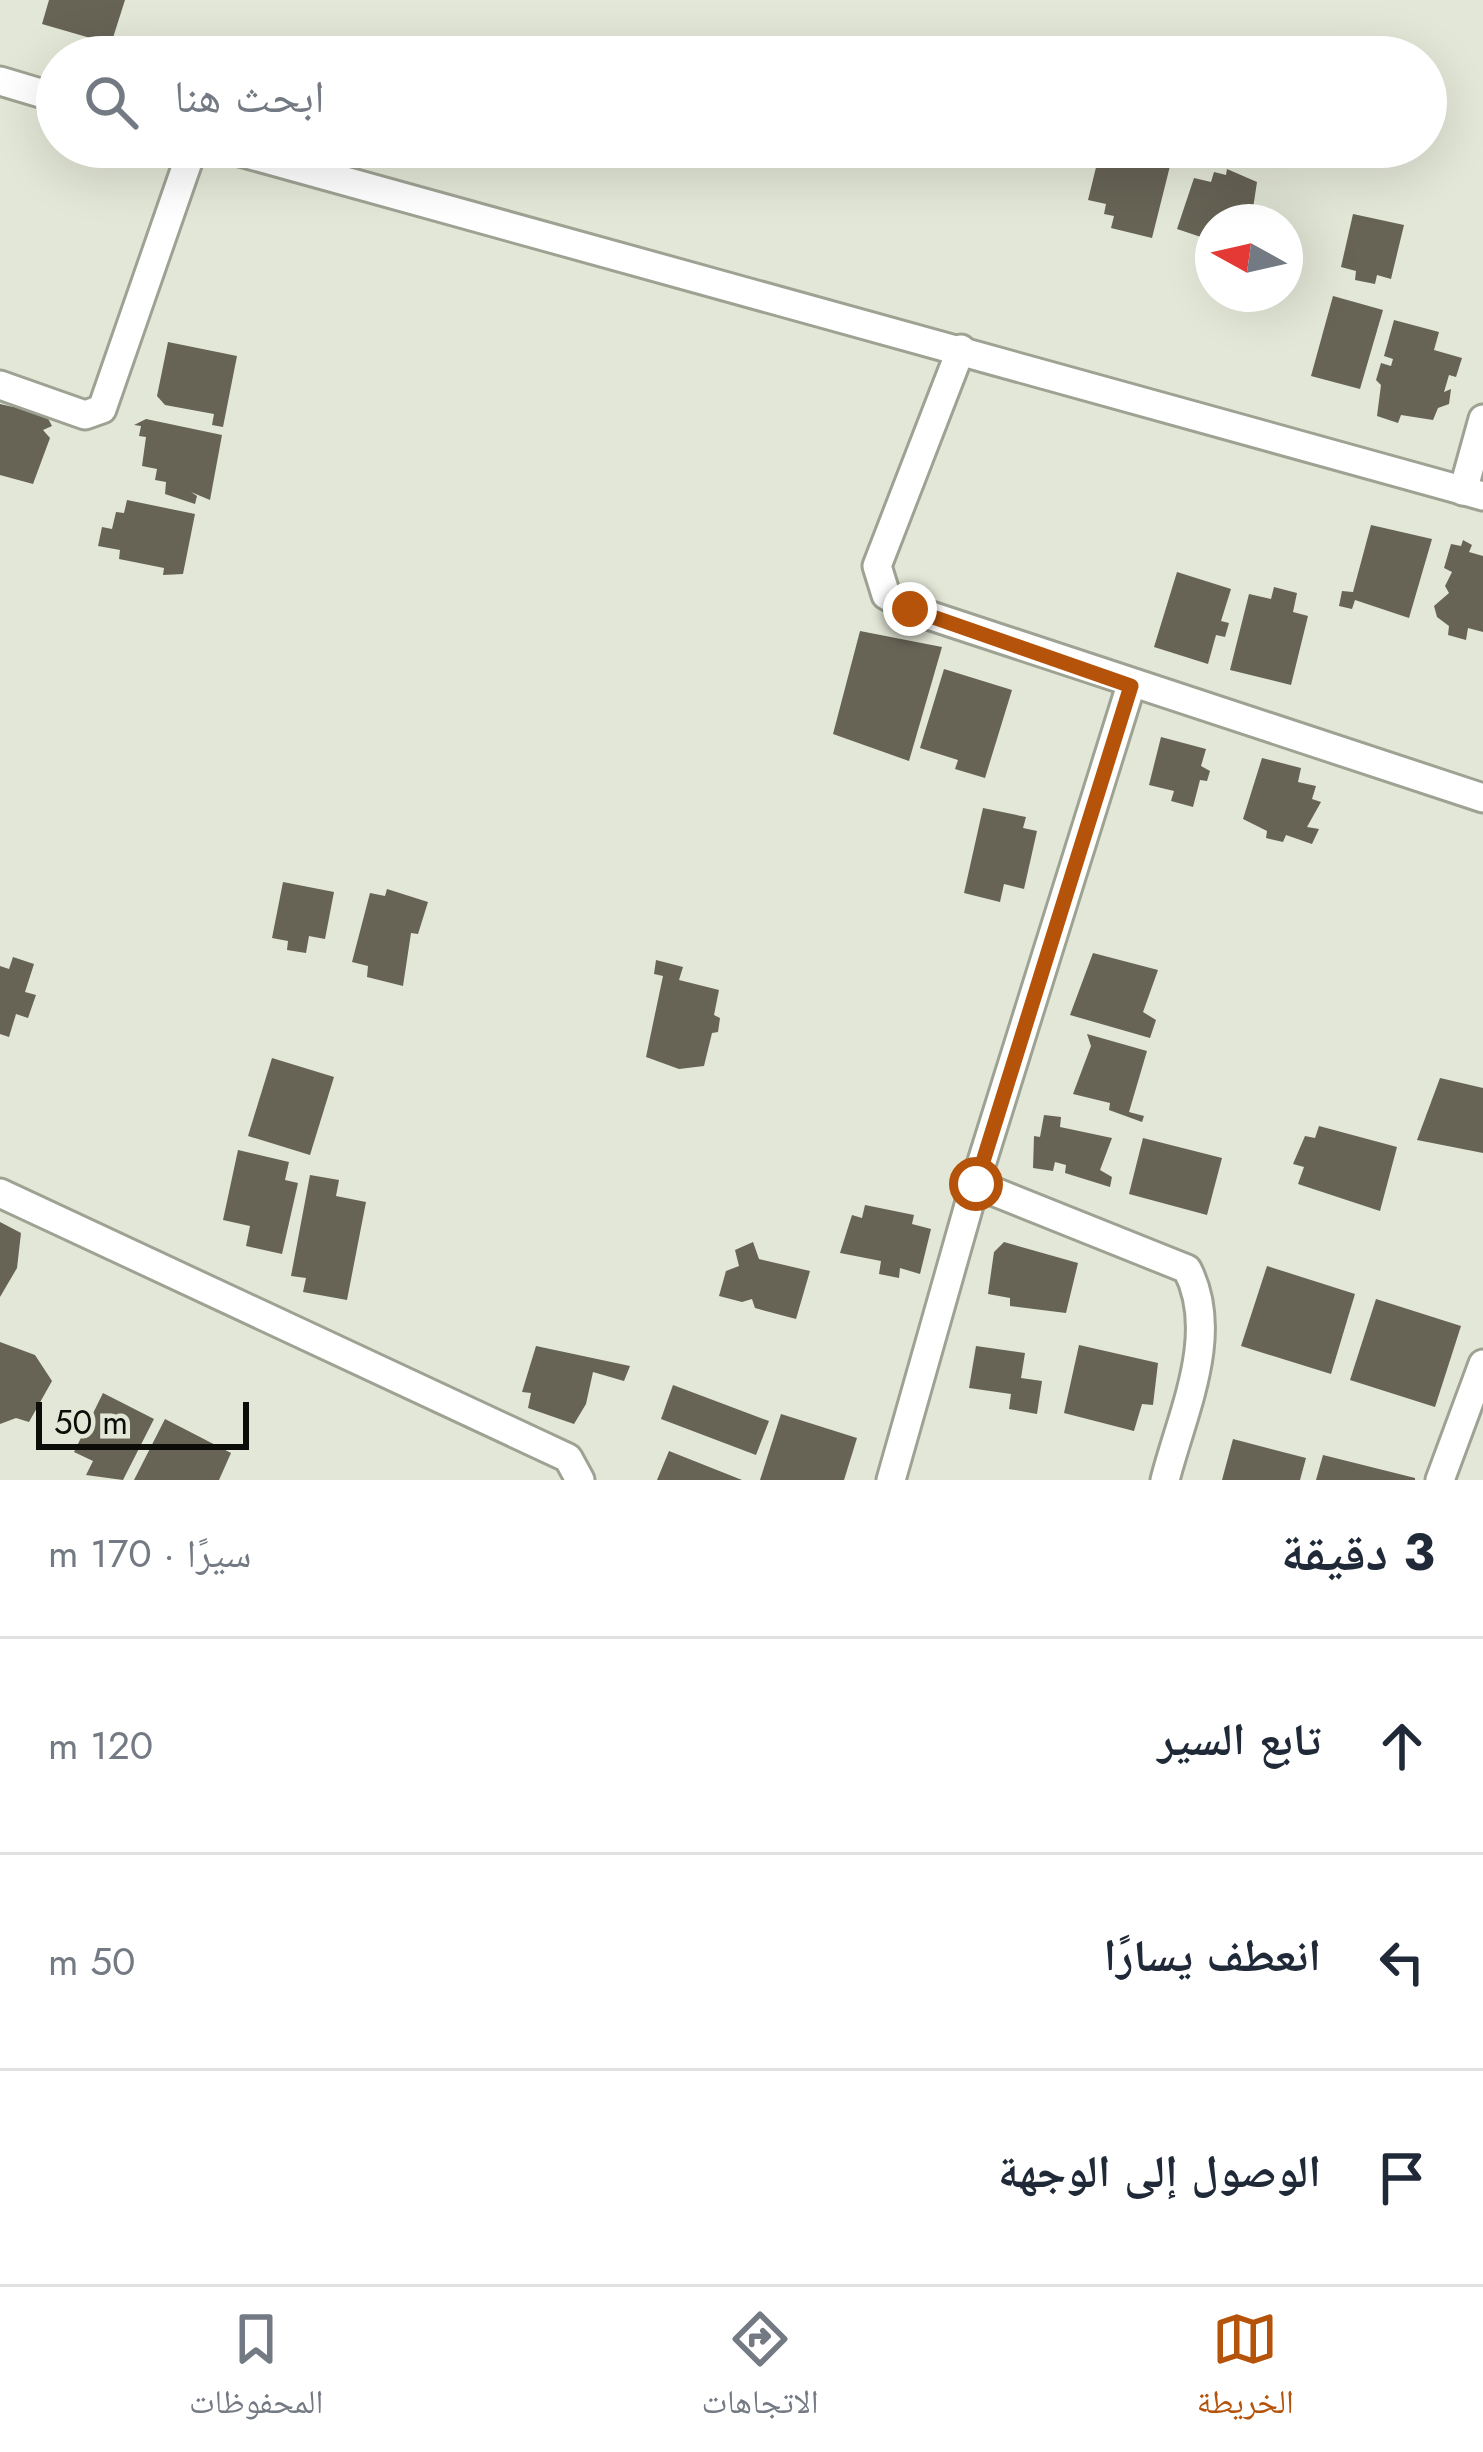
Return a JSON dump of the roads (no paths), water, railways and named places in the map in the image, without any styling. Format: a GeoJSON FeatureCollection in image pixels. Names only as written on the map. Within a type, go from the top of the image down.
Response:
{"type":"FeatureCollection","features":[{"type":"Feature","properties":{"kind":"street"},"geometry":{"type":"LineString","coordinates":[[0,81],[36,92]]}},
{"type":"Feature","properties":{"kind":"street"},"geometry":{"type":"LineString","coordinates":[[0,385],[85,415],[102,409],[186,168]]}},
{"type":"Feature","properties":{"kind":"street"},"geometry":{"type":"LineString","coordinates":[[299,168],[1473,494],[1483,419]]}},
{"type":"Feature","properties":{"kind":"street"},"geometry":{"type":"LineString","coordinates":[[961,349],[877,566],[886,595],[910,609],[1131,686],[1483,798]]}},
{"type":"Feature","properties":{"kind":"street"},"geometry":{"type":"LineString","coordinates":[[891,1480],[976,1184],[1131,686]]}},
{"type":"Feature","properties":{"kind":"street"},"geometry":{"type":"LineString","coordinates":[[976,1184],[1187,1269],[1200,1294],[1204,1328],[1165,1480]]}},
{"type":"Feature","properties":{"kind":"street"},"geometry":{"type":"LineString","coordinates":[[0,1193],[568,1458],[580,1480]]}},
{"type":"Feature","properties":{"kind":"street"},"geometry":{"type":"LineString","coordinates":[[1440,1480],[1483,1364]]}}]}
